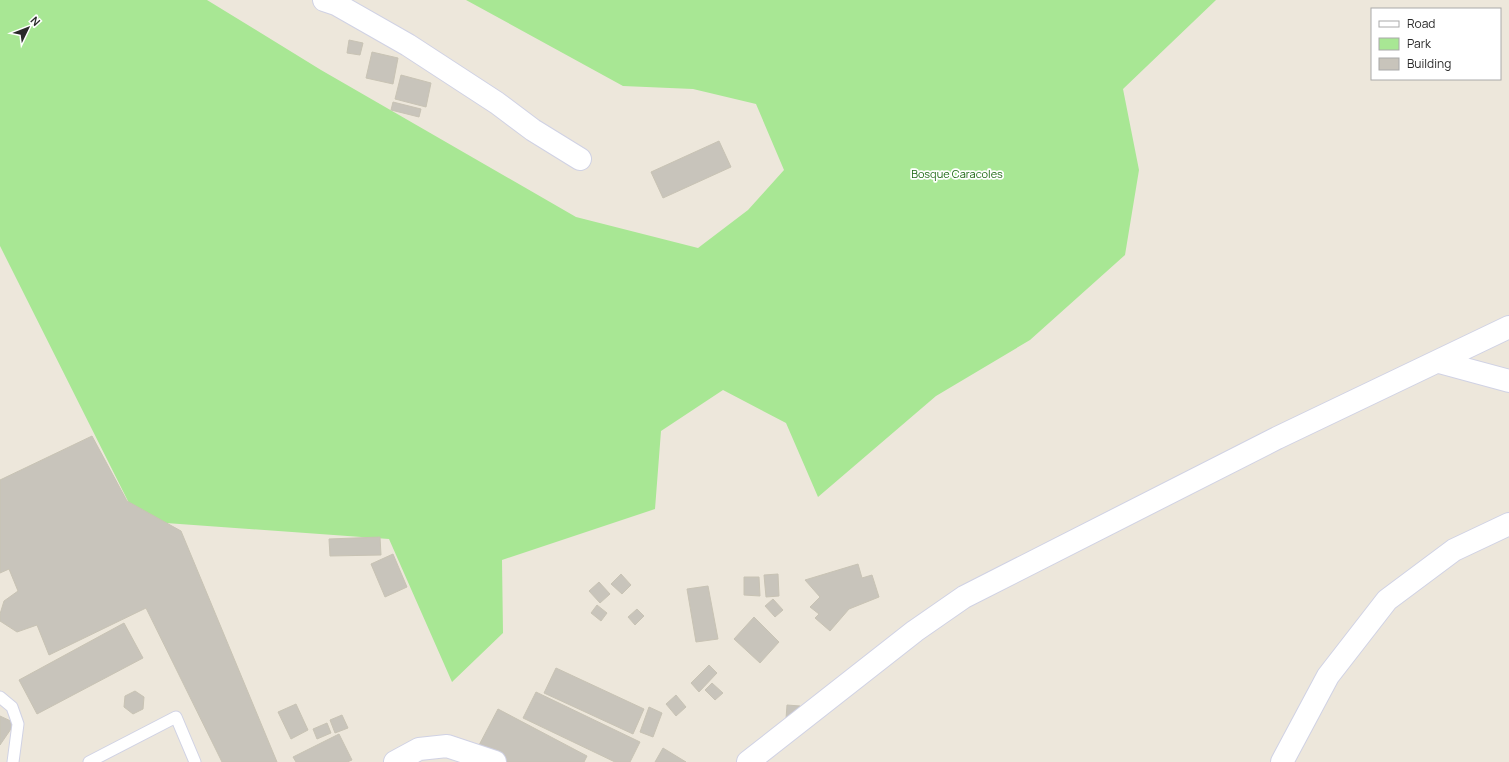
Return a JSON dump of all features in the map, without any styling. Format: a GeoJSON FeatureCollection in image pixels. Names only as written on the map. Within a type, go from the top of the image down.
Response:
{"type":"FeatureCollection","features":[{"type":"Feature","properties":{"kind":"street"},"geometry":{"type":"LineString","coordinates":[[324,0],[336,4],[408,44],[498,103],[533,130],[580,159]]}},
{"type":"Feature","properties":{"kind":"street"},"geometry":{"type":"LineString","coordinates":[[748,762],[915,631],[964,598],[1270,442],[1509,327]]}},
{"type":"Feature","properties":{"kind":"street"},"geometry":{"type":"LineString","coordinates":[[1439,362],[1509,381]]}},
{"type":"Feature","properties":{"kind":"street"},"geometry":{"type":"LineString","coordinates":[[1282,762],[1328,676],[1387,600],[1454,550],[1509,524]]}},
{"type":"Feature","properties":{"kind":"street"},"geometry":{"type":"LineString","coordinates":[[395,762],[419,749],[447,746],[495,762]]}},
{"type":"Feature","properties":{"kind":"lane"},"geometry":{"type":"LineString","coordinates":[[0,697],[12,707],[18,724],[13,762]]}},
{"type":"Feature","properties":{"kind":"lane"},"geometry":{"type":"LineString","coordinates":[[89,762],[176,717],[195,762]]}},
{"type":"Feature","properties":{"kind":"green space","name":"Bosque Caracoles"},"geometry":{"type":"Polygon","coordinates":[[[0,0],[207,0],[321,70],[576,217],[698,248],[748,210],[784,170],[756,104],[693,89],[623,86],[466,0],[1216,0],[1123,89],[1139,170],[1125,255],[1030,340],[936,396],[818,497],[786,423],[723,390],[661,431],[655,509],[502,560],[503,633],[452,682],[389,539],[138,521],[0,246],[0,0]]]}},
{"type":"Feature","properties":{"kind":"building"},"geometry":{"type":"Polygon","coordinates":[[[349,40],[363,43],[360,55],[347,53],[349,40]]]}},
{"type":"Feature","properties":{"kind":"building"},"geometry":{"type":"Polygon","coordinates":[[[372,52],[398,58],[393,84],[366,78],[372,52]]]}},
{"type":"Feature","properties":{"kind":"building"},"geometry":{"type":"Polygon","coordinates":[[[401,75],[431,83],[426,107],[395,99],[401,75]]]}},
{"type":"Feature","properties":{"kind":"building"},"geometry":{"type":"Polygon","coordinates":[[[393,102],[421,109],[419,117],[391,110],[393,102]]]}},
{"type":"Feature","properties":{"kind":"building"},"geometry":{"type":"Polygon","coordinates":[[[719,141],[731,167],[663,198],[651,172],[719,141]]]}},
{"type":"Feature","properties":{"kind":"building"},"geometry":{"type":"Polygon","coordinates":[[[92,436],[127,501],[181,531],[277,762],[222,762],[146,608],[49,655],[37,625],[17,632],[0,621],[0,614],[4,601],[18,591],[9,569],[0,573],[0,480],[92,436]]]}},
{"type":"Feature","properties":{"kind":"building"},"geometry":{"type":"Polygon","coordinates":[[[380,537],[381,555],[330,556],[329,539],[380,537]]]}},
{"type":"Feature","properties":{"kind":"building"},"geometry":{"type":"Polygon","coordinates":[[[393,554],[407,587],[385,597],[371,564],[393,554]]]}},
{"type":"Feature","properties":{"kind":"building"},"geometry":{"type":"Polygon","coordinates":[[[858,564],[862,578],[872,575],[879,597],[849,609],[830,631],[815,618],[819,614],[810,607],[820,597],[805,580],[858,564]]]}},
{"type":"Feature","properties":{"kind":"building"},"geometry":{"type":"Polygon","coordinates":[[[621,574],[631,585],[622,594],[611,584],[621,574]]]}},
{"type":"Feature","properties":{"kind":"building"},"geometry":{"type":"Polygon","coordinates":[[[778,574],[779,596],[766,597],[764,575],[778,574]]]}},
{"type":"Feature","properties":{"kind":"building"},"geometry":{"type":"Polygon","coordinates":[[[744,577],[759,577],[760,596],[744,595],[744,577]]]}},
{"type":"Feature","properties":{"kind":"building"},"geometry":{"type":"Polygon","coordinates":[[[599,582],[610,594],[600,603],[589,591],[599,582]]]}},
{"type":"Feature","properties":{"kind":"building"},"geometry":{"type":"Polygon","coordinates":[[[708,586],[718,639],[696,642],[687,589],[708,586]]]}},
{"type":"Feature","properties":{"kind":"building"},"geometry":{"type":"Polygon","coordinates":[[[773,599],[783,610],[775,617],[765,606],[773,599]]]}},
{"type":"Feature","properties":{"kind":"building"},"geometry":{"type":"Polygon","coordinates":[[[597,605],[607,613],[601,621],[591,613],[597,605]]]}},
{"type":"Feature","properties":{"kind":"building"},"geometry":{"type":"Polygon","coordinates":[[[637,609],[644,616],[635,625],[628,617],[637,609]]]}},
{"type":"Feature","properties":{"kind":"building"},"geometry":{"type":"Polygon","coordinates":[[[754,617],[779,642],[760,663],[734,639],[754,617]]]}},
{"type":"Feature","properties":{"kind":"building"},"geometry":{"type":"Polygon","coordinates":[[[124,623],[143,658],[37,714],[19,680],[124,623]]]}},
{"type":"Feature","properties":{"kind":"building"},"geometry":{"type":"Polygon","coordinates":[[[709,665],[717,673],[699,692],[691,683],[709,665]]]}},
{"type":"Feature","properties":{"kind":"building"},"geometry":{"type":"Polygon","coordinates":[[[556,668],[644,709],[633,734],[544,693],[556,668]]]}},
{"type":"Feature","properties":{"kind":"building"},"geometry":{"type":"Polygon","coordinates":[[[712,683],[723,693],[715,700],[705,690],[712,683]]]}},
{"type":"Feature","properties":{"kind":"building"},"geometry":{"type":"Polygon","coordinates":[[[135,691],[144,697],[143,709],[133,714],[124,707],[125,696],[135,691]]]}},
{"type":"Feature","properties":{"kind":"building"},"geometry":{"type":"Polygon","coordinates":[[[536,692],[640,742],[630,762],[615,762],[523,718],[536,692]]]}},
{"type":"Feature","properties":{"kind":"building"},"geometry":{"type":"Polygon","coordinates":[[[676,695],[686,707],[676,716],[666,704],[676,695]]]}},
{"type":"Feature","properties":{"kind":"building"},"geometry":{"type":"Polygon","coordinates":[[[296,704],[308,730],[291,739],[278,712],[296,704]]]}},
{"type":"Feature","properties":{"kind":"building"},"geometry":{"type":"Polygon","coordinates":[[[787,705],[800,706],[799,719],[786,719],[787,705]]]}},
{"type":"Feature","properties":{"kind":"building"},"geometry":{"type":"Polygon","coordinates":[[[649,707],[662,713],[653,737],[640,732],[649,707]]]}},
{"type":"Feature","properties":{"kind":"building"},"geometry":{"type":"Polygon","coordinates":[[[498,709],[587,756],[584,762],[503,762],[477,749],[498,709]]]}},
{"type":"Feature","properties":{"kind":"building"},"geometry":{"type":"Polygon","coordinates":[[[342,715],[348,728],[335,733],[330,720],[342,715]]]}},
{"type":"Feature","properties":{"kind":"building"},"geometry":{"type":"Polygon","coordinates":[[[0,716],[15,723],[0,745],[0,716]]]}},
{"type":"Feature","properties":{"kind":"building"},"geometry":{"type":"Polygon","coordinates":[[[327,723],[331,733],[317,739],[313,729],[327,723]]]}},
{"type":"Feature","properties":{"kind":"building"},"geometry":{"type":"Polygon","coordinates":[[[339,734],[352,760],[347,762],[296,762],[293,757],[339,734]]]}},
{"type":"Feature","properties":{"kind":"building"},"geometry":{"type":"Polygon","coordinates":[[[663,748],[686,762],[655,762],[663,748]]]}}]}
